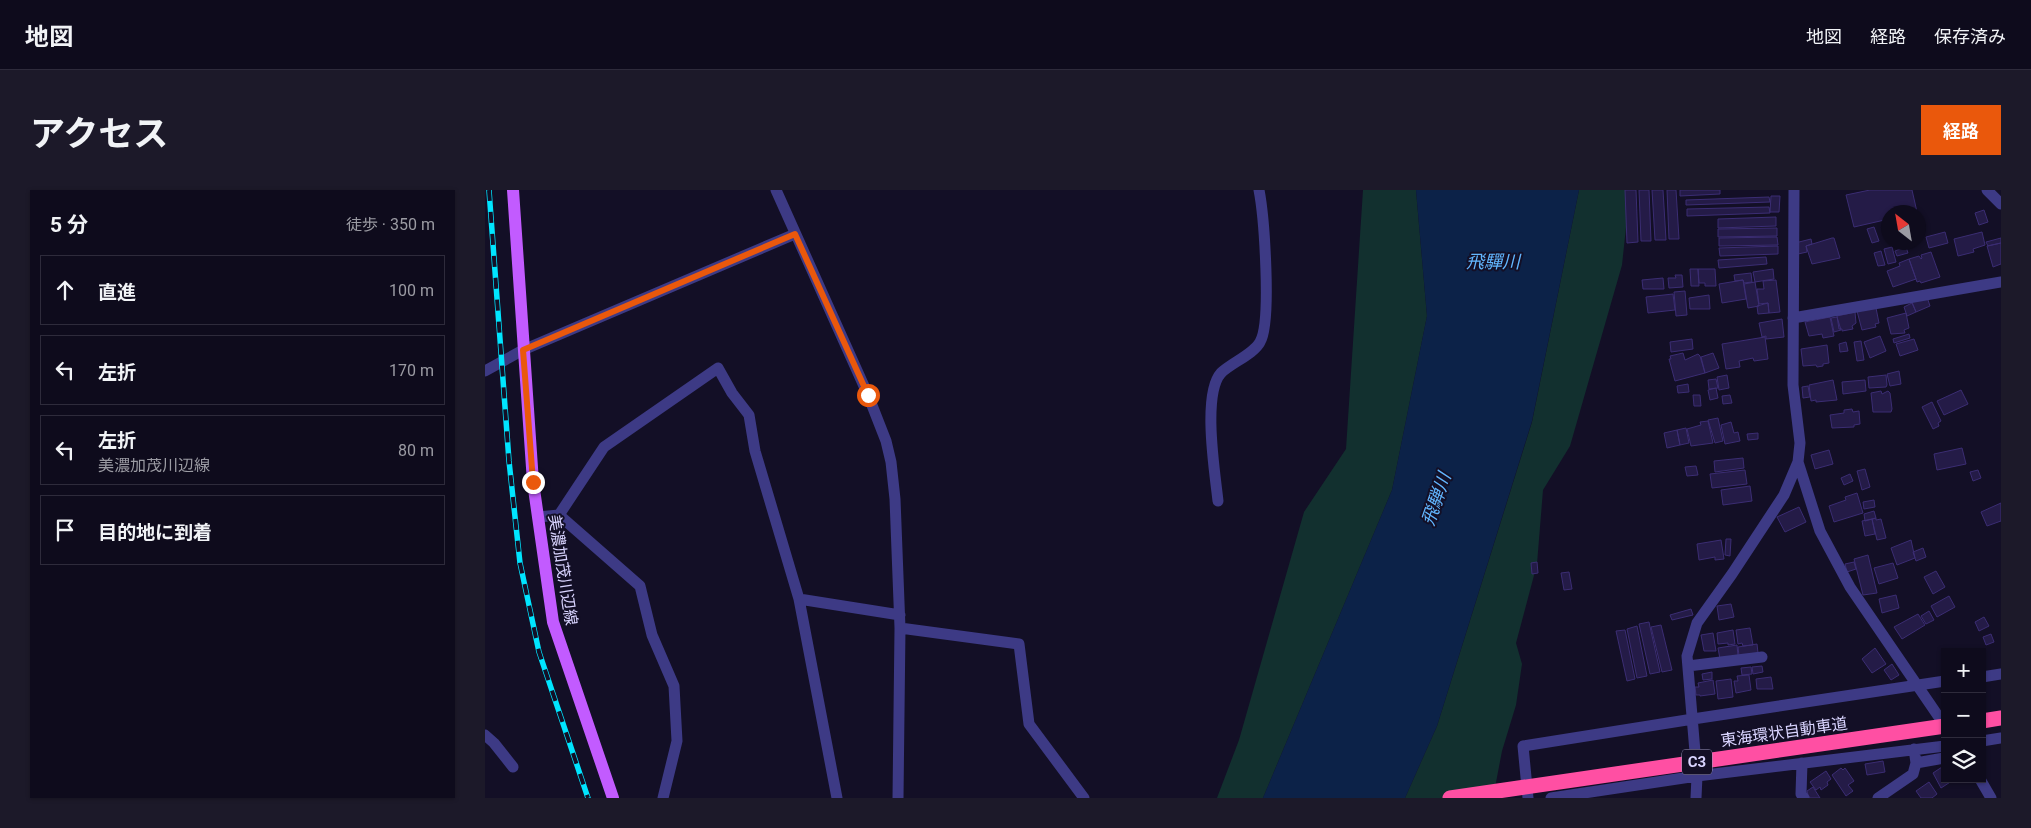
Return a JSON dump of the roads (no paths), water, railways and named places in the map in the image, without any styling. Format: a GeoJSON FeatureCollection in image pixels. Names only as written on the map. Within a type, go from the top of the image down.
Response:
{"type":"FeatureCollection","features":[{"type":"Feature","properties":{"kind":"highway"},"geometry":{"type":"LineString","coordinates":[[1986,720],[2001,718]]}},
{"type":"Feature","properties":{"kind":"highway","name":"東海環状自動車道"},"geometry":{"type":"LineString","coordinates":[[1450,798],[1941,727]]}},
{"type":"Feature","properties":{"kind":"main road","name":"美濃加茂川辺線"},"geometry":{"type":"LineString","coordinates":[[513,190],[533,482],[553,622],[613,798]]}},
{"type":"Feature","properties":{"kind":"street"},"geometry":{"type":"LineString","coordinates":[[776,190],[868,395],[886,441],[891,462],[895,499],[900,614],[898,798]]}},
{"type":"Feature","properties":{"kind":"street"},"geometry":{"type":"LineString","coordinates":[[1218,501],[1210,404],[1215,384],[1221,373],[1260,344],[1263,333],[1267,297],[1259,190]]}},
{"type":"Feature","properties":{"kind":"street"},"geometry":{"type":"LineString","coordinates":[[1696,798],[1697,776],[1687,656],[1697,623],[1733,574],[1784,495],[1798,462],[1800,443],[1793,386],[1794,190]]}},
{"type":"Feature","properties":{"kind":"street"},"geometry":{"type":"LineString","coordinates":[[1987,190],[2001,204]]}},
{"type":"Feature","properties":{"kind":"street"},"geometry":{"type":"LineString","coordinates":[[485,371],[523,350],[795,234]]}},
{"type":"Feature","properties":{"kind":"street"},"geometry":{"type":"LineString","coordinates":[[1793,318],[2001,282]]}},
{"type":"Feature","properties":{"kind":"street"},"geometry":{"type":"LineString","coordinates":[[559,515],[603,448],[718,368],[732,393],[749,415],[755,451],[799,599],[837,798]]}},
{"type":"Feature","properties":{"kind":"street"},"geometry":{"type":"LineString","coordinates":[[1798,462],[1819,531],[1850,587],[1941,721]]}},
{"type":"Feature","properties":{"kind":"street"},"geometry":{"type":"LineString","coordinates":[[538,517],[559,515],[640,586],[652,635],[674,686],[677,741],[663,798]]}},
{"type":"Feature","properties":{"kind":"street"},"geometry":{"type":"LineString","coordinates":[[799,599],[900,614]]}},
{"type":"Feature","properties":{"kind":"street"},"geometry":{"type":"LineString","coordinates":[[900,628],[1019,644],[1029,724],[1084,798]]}},
{"type":"Feature","properties":{"kind":"street"},"geometry":{"type":"LineString","coordinates":[[1688,666],[1762,658]]}},
{"type":"Feature","properties":{"kind":"street"},"geometry":{"type":"LineString","coordinates":[[1986,676],[2001,674]]}},
{"type":"Feature","properties":{"kind":"street"},"geometry":{"type":"LineString","coordinates":[[1528,798],[1523,746],[1693,718],[1941,682]]}},
{"type":"Feature","properties":{"kind":"street"},"geometry":{"type":"LineString","coordinates":[[485,735],[495,743],[513,767]]}},
{"type":"Feature","properties":{"kind":"street"},"geometry":{"type":"LineString","coordinates":[[1986,740],[2001,738]]}},
{"type":"Feature","properties":{"kind":"street"},"geometry":{"type":"LineString","coordinates":[[1551,798],[1697,776],[1941,746]]}},
{"type":"Feature","properties":{"kind":"street"},"geometry":{"type":"LineString","coordinates":[[1878,798],[1913,774],[1916,763],[1915,749]]}},
{"type":"Feature","properties":{"kind":"street"},"geometry":{"type":"LineString","coordinates":[[1916,763],[1941,759]]}},
{"type":"Feature","properties":{"kind":"street"},"geometry":{"type":"LineString","coordinates":[[1802,763],[1802,797]]}},
{"type":"Feature","properties":{"kind":"street"},"geometry":{"type":"LineString","coordinates":[[1982,783],[1991,798]]}},
{"type":"Feature","properties":{"kind":"water","name":"飛驒川"},"geometry":{"type":"Polygon","coordinates":[[[1416,190],[1579,190],[1532,421],[1437,726],[1405,798],[1263,798],[1392,490],[1427,316],[1416,190]]]}},
{"type":"Feature","properties":{"kind":"railway"},"geometry":{"type":"LineString","coordinates":[[489,190],[509,461],[520,563],[539,652],[588,798]]}},
{"type":"Feature","properties":{"kind":"water label","name":"飛騨川"},"geometry":{"type":"Point","coordinates":[1436,499]}}]}
